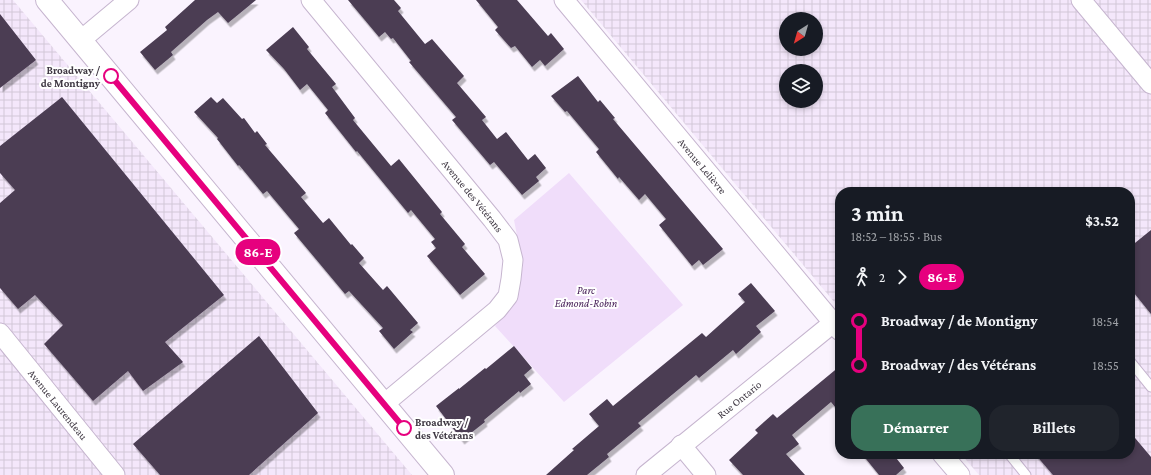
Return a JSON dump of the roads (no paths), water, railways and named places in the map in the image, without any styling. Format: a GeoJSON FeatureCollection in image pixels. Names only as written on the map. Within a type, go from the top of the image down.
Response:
{"type":"FeatureCollection","features":[{"type":"Feature","properties":{"kind":"street"},"geometry":{"type":"LineString","coordinates":[[47,0],[443,475]]}},
{"type":"Feature","properties":{"kind":"street"},"geometry":{"type":"LineString","coordinates":[[81,40],[129,0]]}},
{"type":"Feature","properties":{"kind":"street","name":"Avenue des Vétérans"},"geometry":{"type":"LineString","coordinates":[[311,0],[492,219],[508,240],[513,260],[512,279],[508,296],[497,310],[384,404]]}},
{"type":"Feature","properties":{"kind":"street","name":"Avenue Lelièvre"},"geometry":{"type":"LineString","coordinates":[[564,0],[835,326]]}},
{"type":"Feature","properties":{"kind":"street"},"geometry":{"type":"LineString","coordinates":[[1081,0],[1151,84]]}},
{"type":"Feature","properties":{"kind":"street","name":"Rue Ontario"},"geometry":{"type":"LineString","coordinates":[[646,475],[681,445],[835,328]]}},
{"type":"Feature","properties":{"kind":"street","name":"Avenue Laurendeau"},"geometry":{"type":"LineString","coordinates":[[0,333],[115,475]]}},
{"type":"Feature","properties":{"kind":"street"},"geometry":{"type":"LineString","coordinates":[[681,445],[706,475]]}},
{"type":"Feature","properties":{"kind":"street"},"geometry":{"type":"LineString","coordinates":[[946,459],[960,475]]}},
{"type":"Feature","properties":{"kind":"lane"},"geometry":{"type":"LineString","coordinates":[[1135,367],[1151,387]]}},
{"type":"Feature","properties":{"kind":"lane"},"geometry":{"type":"LineString","coordinates":[[1013,459],[1026,475]]}},
{"type":"Feature","properties":{"kind":"place","name":"Broadway / de Montigny"},"geometry":{"type":"Point","coordinates":[111,76]}},
{"type":"Feature","properties":{"kind":"place","name":"Broadway / des Vétérans"},"geometry":{"type":"Point","coordinates":[404,428]}},
{"type":"Feature","properties":{"kind":"park label","name":"Parc Edmond-Robin"},"geometry":{"type":"Point","coordinates":[586,296]}}]}
